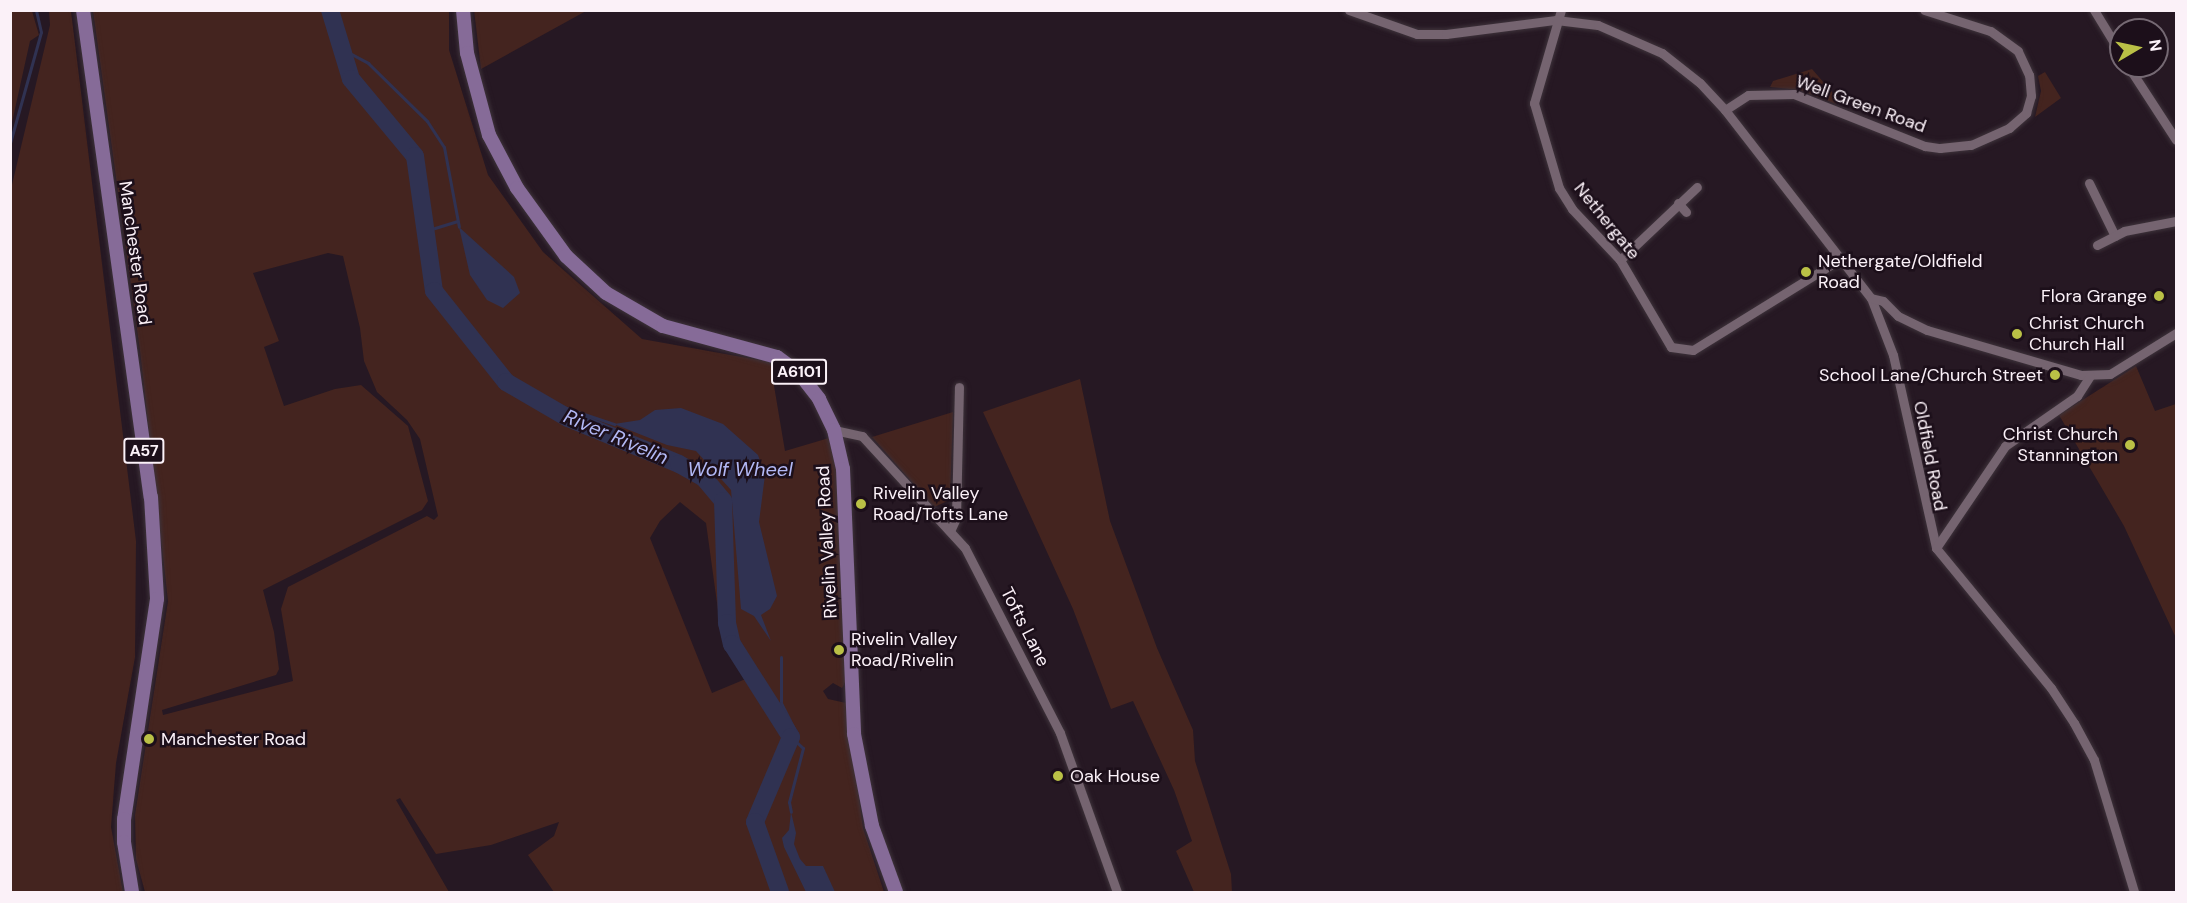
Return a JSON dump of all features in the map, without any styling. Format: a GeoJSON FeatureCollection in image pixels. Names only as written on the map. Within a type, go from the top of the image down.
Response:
{"type":"FeatureCollection","features":[{"type":"Feature","properties":{"kind":"main road","name":"Manchester Road"},"geometry":{"type":"LineString","coordinates":[[83,10],[151,497],[156,588],[155,624],[124,819],[124,842],[132,892]]}},
{"type":"Feature","properties":{"kind":"main road","name":"Rivelin Valley Road"},"geometry":{"type":"LineString","coordinates":[[464,10],[469,64],[489,135],[518,188],[566,256],[606,293],[663,326],[765,352],[789,364],[812,389],[834,430],[844,486],[854,734],[872,826],[896,892]]}},
{"type":"Feature","properties":{"kind":"street","name":"Oldfield Road"},"geometry":{"type":"LineString","coordinates":[[1349,10],[1399,31],[1434,35],[1556,20],[1598,25],[1641,41],[1682,68],[1725,110],[1871,298],[1893,355],[1936,548],[2051,688],[2074,723],[2094,760],[2134,892]]}},
{"type":"Feature","properties":{"kind":"street","name":"Nethergate"},"geometry":{"type":"LineString","coordinates":[[1561,10],[1536,87],[1536,111],[1564,198],[1620,260],[1663,339],[1683,352],[1727,330],[1842,258]]}},
{"type":"Feature","properties":{"kind":"street","name":"Well Green Road"},"geometry":{"type":"LineString","coordinates":[[1725,110],[1748,95],[1794,94],[1925,146],[1940,148],[1971,146],[2009,128],[2026,113],[2031,96],[2029,75],[2018,51],[1990,31],[1924,10]]}},
{"type":"Feature","properties":{"kind":"street"},"geometry":{"type":"LineString","coordinates":[[2094,10],[2109,34]]}},
{"type":"Feature","properties":{"kind":"street"},"geometry":{"type":"LineString","coordinates":[[2136,78],[2176,140]]}},
{"type":"Feature","properties":{"kind":"street"},"geometry":{"type":"LineString","coordinates":[[2088,183],[2115,236]]}},
{"type":"Feature","properties":{"kind":"street"},"geometry":{"type":"LineString","coordinates":[[1620,260],[1697,187]]}},
{"type":"Feature","properties":{"kind":"street"},"geometry":{"type":"LineString","coordinates":[[1678,203],[1686,212]]}},
{"type":"Feature","properties":{"kind":"street"},"geometry":{"type":"LineString","coordinates":[[2097,245],[2115,236],[2176,221]]}},
{"type":"Feature","properties":{"kind":"street"},"geometry":{"type":"LineString","coordinates":[[1871,298],[1883,301],[1898,316],[1927,330],[2056,370],[2090,376],[2119,370],[2176,333]]}},
{"type":"Feature","properties":{"kind":"street"},"geometry":{"type":"LineString","coordinates":[[1936,548],[2005,446],[2077,396],[2090,376]]}},
{"type":"Feature","properties":{"kind":"street"},"geometry":{"type":"LineString","coordinates":[[950,531],[956,518],[959,387]]}},
{"type":"Feature","properties":{"kind":"street","name":"Tofts Lane"},"geometry":{"type":"LineString","coordinates":[[834,430],[862,436],[950,531],[975,566],[1060,733],[1117,892]]}},
{"type":"Feature","properties":{"kind":"shaded area"},"geometry":{"type":"Polygon","coordinates":[[[11,10],[32,11],[39,35],[30,41],[11,127],[11,10]]]}},
{"type":"Feature","properties":{"kind":"shaded area"},"geometry":{"type":"Polygon","coordinates":[[[474,10],[586,10],[586,11],[481,69],[474,10]]]}},
{"type":"Feature","properties":{"kind":"shaded area"},"geometry":{"type":"Polygon","coordinates":[[[49,11],[71,11],[136,541],[135,657],[116,763],[111,827],[123,892],[11,892],[10,193],[50,25],[49,11]]]}},
{"type":"Feature","properties":{"kind":"shaded area"},"geometry":{"type":"Polygon","coordinates":[[[93,11],[449,11],[449,50],[488,175],[543,252],[642,339],[770,362],[785,451],[829,438],[836,469],[846,681],[842,688],[833,683],[823,691],[828,699],[846,703],[863,828],[884,892],[554,892],[528,855],[554,836],[559,822],[491,845],[436,854],[400,798],[396,800],[449,892],[145,892],[136,859],[135,815],[168,601],[140,351],[93,11]],[[328,253],[253,273],[279,341],[264,347],[284,406],[335,389],[361,385],[408,426],[428,501],[422,510],[263,590],[274,632],[279,669],[276,675],[162,710],[163,715],[293,681],[281,609],[288,587],[427,516],[434,520],[438,516],[420,439],[407,420],[377,392],[364,361],[360,328],[343,256],[328,253]],[[680,502],[660,521],[650,538],[712,693],[748,678],[721,632],[706,523],[680,502]]]}},
{"type":"Feature","properties":{"kind":"shaded area"},"geometry":{"type":"Polygon","coordinates":[[[1812,69],[1838,99],[1836,104],[1799,90],[1770,87],[1773,81],[1812,69]]]}},
{"type":"Feature","properties":{"kind":"shaded area"},"geometry":{"type":"Polygon","coordinates":[[[2045,72],[2061,98],[2035,117],[2041,91],[2038,76],[2045,72]]]}},
{"type":"Feature","properties":{"kind":"shaded area"},"geometry":{"type":"Polygon","coordinates":[[[2136,366],[2155,411],[2176,404],[2176,638],[2124,526],[2059,415],[2136,366]]]}},
{"type":"Feature","properties":{"kind":"shaded area"},"geometry":{"type":"Polygon","coordinates":[[[1080,379],[1110,521],[1157,648],[1193,730],[1195,761],[1231,874],[1232,892],[1194,892],[1176,851],[1192,841],[1174,790],[1133,701],[1111,709],[1073,609],[983,412],[1080,379]]]}},
{"type":"Feature","properties":{"kind":"shaded area"},"geometry":{"type":"Polygon","coordinates":[[[953,412],[950,500],[934,507],[872,437],[953,412]]]}},
{"type":"Feature","properties":{"kind":"water"},"geometry":{"type":"Polygon","coordinates":[[[459,227],[514,277],[520,293],[503,308],[487,300],[470,275],[459,227]]]}},
{"type":"Feature","properties":{"kind":"water","name":"Wolf Wheel"},"geometry":{"type":"Polygon","coordinates":[[[681,408],[723,424],[758,455],[765,475],[759,522],[777,596],[770,609],[761,615],[771,641],[754,616],[741,609],[731,490],[696,451],[667,445],[614,424],[640,420],[655,410],[681,408]]]}},
{"type":"Feature","properties":{"kind":"water"},"geometry":{"type":"Polygon","coordinates":[[[791,812],[796,833],[794,844],[800,859],[806,866],[823,866],[835,892],[806,892],[784,847],[782,838],[789,830],[791,812]]]}},
{"type":"Feature","properties":{"kind":"waterway"},"geometry":{"type":"LineString","coordinates":[[10,143],[41,32],[36,10]]}},
{"type":"Feature","properties":{"kind":"waterway","name":"River Rivelin"},"geometry":{"type":"LineString","coordinates":[[330,10],[351,79],[415,156],[434,291],[506,382],[568,418],[679,464],[704,478],[723,501],[727,623],[732,644],[791,737],[755,822],[780,892]]}},
{"type":"Feature","properties":{"kind":"waterway"},"geometry":{"type":"LineString","coordinates":[[342,49],[368,63],[427,121],[444,147],[459,227]]}},
{"type":"Feature","properties":{"kind":"waterway"},"geometry":{"type":"LineString","coordinates":[[425,231],[458,221]]}},
{"type":"Feature","properties":{"kind":"waterway"},"geometry":{"type":"LineString","coordinates":[[558,412],[566,408],[614,424]]}},
{"type":"Feature","properties":{"kind":"waterway","name":"River Rivelin"},"geometry":{"type":"LineString","coordinates":[[781,657],[781,703],[796,732],[791,737],[803,748],[789,802],[791,812]]}},
{"type":"Feature","properties":{"kind":"place","name":"Nethergate/Oldfield Road"},"geometry":{"type":"Point","coordinates":[1806,272]}},
{"type":"Feature","properties":{"kind":"place","name":"Flora Grange"},"geometry":{"type":"Point","coordinates":[2159,296]}},
{"type":"Feature","properties":{"kind":"place","name":"Christ Church Church Hall"},"geometry":{"type":"Point","coordinates":[2017,334]}},
{"type":"Feature","properties":{"kind":"place","name":"School Lane/Church Street"},"geometry":{"type":"Point","coordinates":[2055,375]}},
{"type":"Feature","properties":{"kind":"place","name":"Christ Church Stannington"},"geometry":{"type":"Point","coordinates":[2130,445]}},
{"type":"Feature","properties":{"kind":"place","name":"Rivelin Valley Road/Tofts Lane"},"geometry":{"type":"Point","coordinates":[861,504]}},
{"type":"Feature","properties":{"kind":"place","name":"Rivelin Valley Road/Rivelin"},"geometry":{"type":"Point","coordinates":[839,650]}},
{"type":"Feature","properties":{"kind":"place","name":"Manchester Road"},"geometry":{"type":"Point","coordinates":[149,739]}},
{"type":"Feature","properties":{"kind":"place","name":"Oak House"},"geometry":{"type":"Point","coordinates":[1058,776]}}]}
